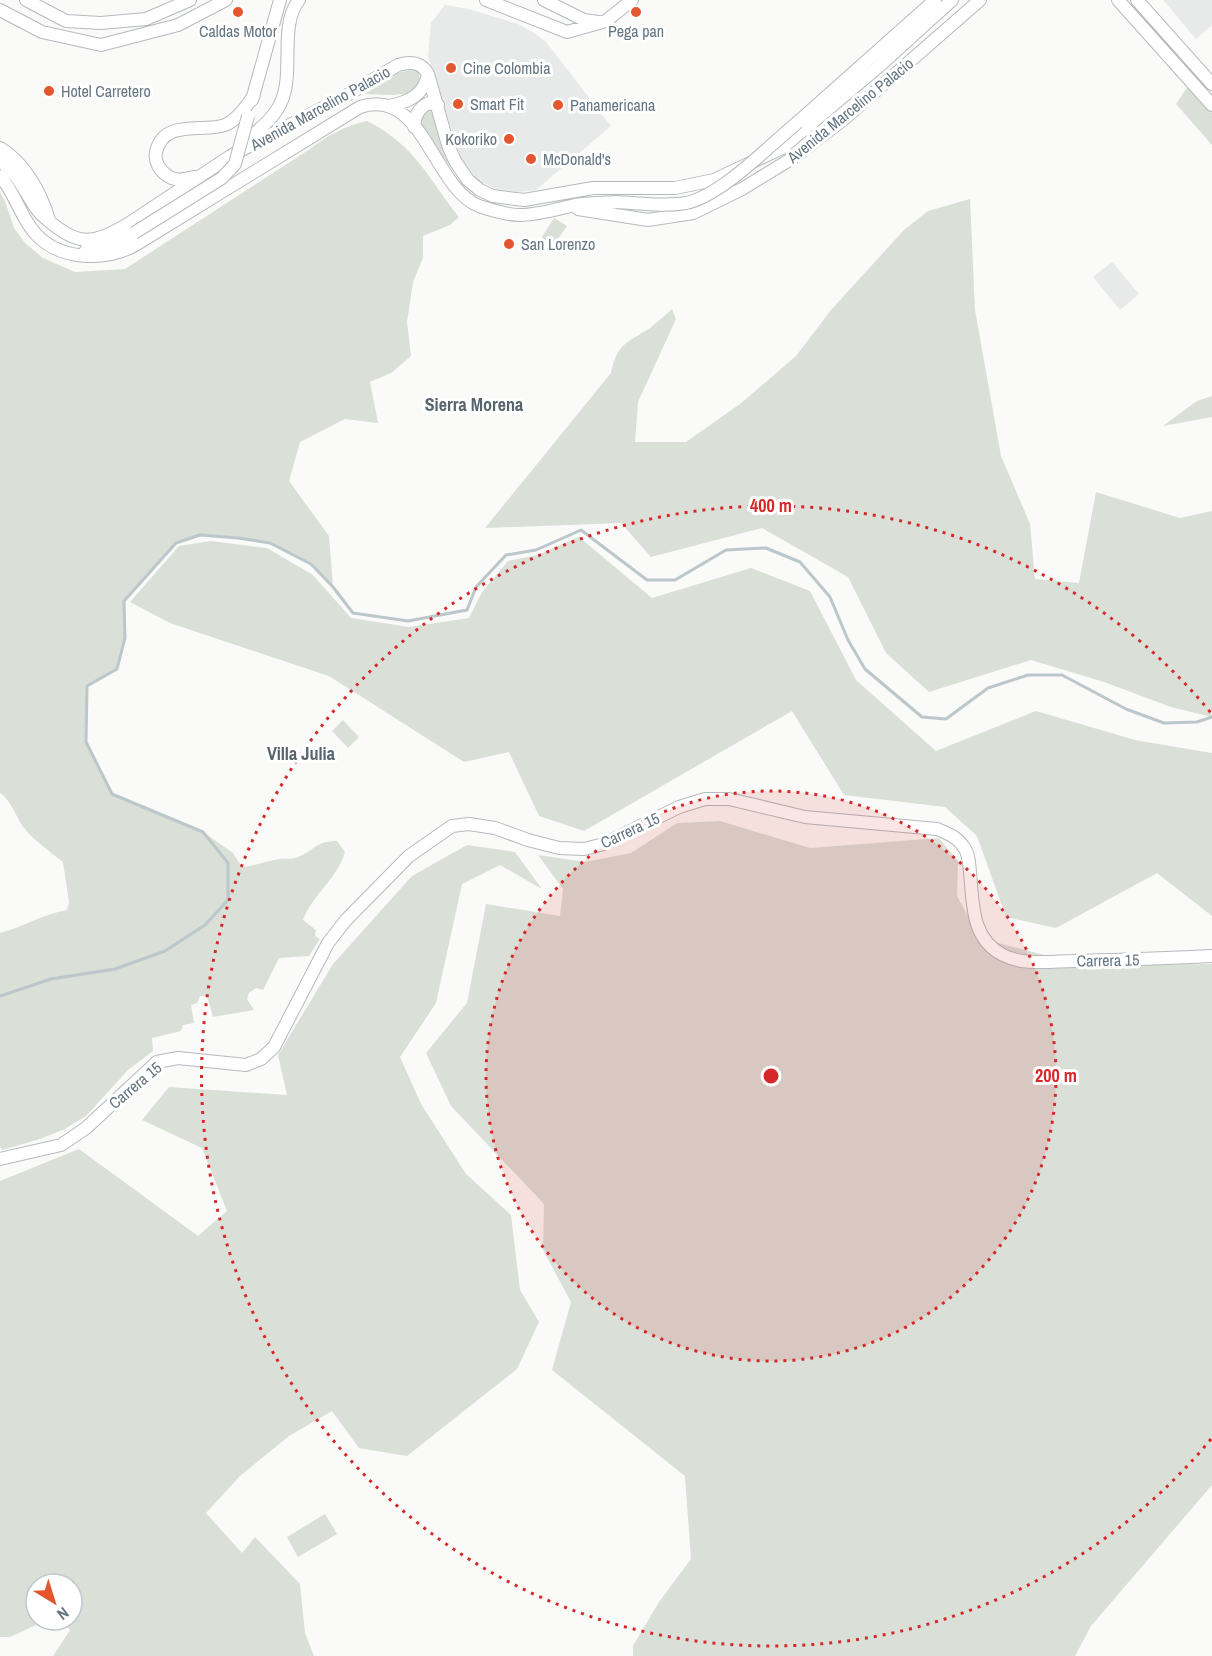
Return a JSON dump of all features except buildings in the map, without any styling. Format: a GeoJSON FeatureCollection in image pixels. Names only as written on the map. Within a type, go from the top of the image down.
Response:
{"type":"FeatureCollection","features":[{"type":"Feature","properties":{"kind":"main road"},"geometry":{"type":"LineString","coordinates":[[26,0],[66,21],[101,24],[146,19],[190,0]]}},
{"type":"Feature","properties":{"kind":"main road"},"geometry":{"type":"LineString","coordinates":[[0,10],[42,32],[101,45],[178,25],[226,0]]}},
{"type":"Feature","properties":{"kind":"main road"},"geometry":{"type":"LineString","coordinates":[[70,253],[105,246],[134,232],[222,178],[232,169],[280,0]]}},
{"type":"Feature","properties":{"kind":"main road"},"geometry":{"type":"LineString","coordinates":[[232,155],[269,120],[282,99],[287,77],[289,31],[294,6],[299,0]]}},
{"type":"Feature","properties":{"kind":"main road"},"geometry":{"type":"LineString","coordinates":[[486,0],[567,32],[606,21],[632,0]]}},
{"type":"Feature","properties":{"kind":"main road"},"geometry":{"type":"LineString","coordinates":[[544,0],[584,20],[606,21]]}},
{"type":"Feature","properties":{"kind":"main road","name":"Avenida Marcelino Palacio"},"geometry":{"type":"LineString","coordinates":[[0,176],[10,189],[35,234],[54,248],[70,253],[108,256],[128,249],[360,107],[374,104],[389,106],[405,116],[457,189],[467,199],[478,205],[520,215],[616,202],[655,205],[687,203],[726,183],[935,0]]}},
{"type":"Feature","properties":{"kind":"main road","name":"Avenida Marcelino Palacio"},"geometry":{"type":"LineString","coordinates":[[877,68],[952,0]]}},
{"type":"Feature","properties":{"kind":"main road","name":"Avenida Marcelino Palacio"},"geometry":{"type":"LineString","coordinates":[[0,161],[12,171],[36,208],[61,232],[75,238],[90,239],[106,236],[128,224],[232,155],[407,62],[424,66],[455,161],[468,180],[480,190],[493,196],[524,200],[593,188],[675,188],[714,180],[782,148],[960,0]]}},
{"type":"Feature","properties":{"kind":"main road","name":"Avenida Marcelino Palacio"},"geometry":{"type":"LineString","coordinates":[[569,207],[648,220],[693,213],[742,189],[796,156],[845,118],[980,0]]}},
{"type":"Feature","properties":{"kind":"main road"},"geometry":{"type":"LineString","coordinates":[[1118,0],[1212,105]]}},
{"type":"Feature","properties":{"kind":"main road"},"geometry":{"type":"LineString","coordinates":[[1137,0],[1212,84]]}},
{"type":"Feature","properties":{"kind":"main road"},"geometry":{"type":"LineString","coordinates":[[389,106],[402,104],[414,98],[423,90],[428,74]]}},
{"type":"Feature","properties":{"kind":"main road"},"geometry":{"type":"LineString","coordinates":[[204,174],[184,179],[171,179],[157,165],[158,147],[169,135],[178,130],[191,127],[224,126],[239,114],[254,95]]}},
{"type":"Feature","properties":{"kind":"main road"},"geometry":{"type":"LineString","coordinates":[[414,128],[422,106],[429,103],[438,105]]}},
{"type":"Feature","properties":{"kind":"main road"},"geometry":{"type":"LineString","coordinates":[[0,148],[9,153],[25,170],[50,221]]}},
{"type":"Feature","properties":{"kind":"main road","name":"Carrera 15"},"geometry":{"type":"LineString","coordinates":[[0,1159],[61,1145],[86,1128],[158,1062],[178,1058],[246,1065],[261,1059],[274,1047],[328,943],[346,920],[409,856],[452,826],[469,824],[495,828],[538,843],[560,848],[584,849],[604,844],[679,807],[705,799],[729,799],[806,817],[937,829],[951,835],[964,846],[969,862],[975,919],[987,945],[1004,956],[1021,961],[1212,956]]}},
{"type":"Feature","properties":{"kind":"shaded area"},"geometry":{"type":"Polygon","coordinates":[[[1163,0],[1212,0],[1212,25],[1196,39],[1163,0]]]}},
{"type":"Feature","properties":{"kind":"shaded area"},"geometry":{"type":"Polygon","coordinates":[[[445,5],[469,9],[518,24],[534,33],[546,42],[611,126],[536,190],[516,192],[496,189],[478,180],[460,157],[428,56],[431,23],[445,5]]]}},
{"type":"Feature","properties":{"kind":"shaded area"},"geometry":{"type":"Polygon","coordinates":[[[414,69],[419,71],[419,78],[418,86],[412,93],[364,94],[389,75],[414,69]]]}},
{"type":"Feature","properties":{"kind":"shaded area"},"geometry":{"type":"Polygon","coordinates":[[[1188,86],[1212,113],[1212,145],[1176,104],[1188,86]]]}},
{"type":"Feature","properties":{"kind":"shaded area"},"geometry":{"type":"Polygon","coordinates":[[[430,106],[462,181],[441,155],[418,120],[430,106]]]}},
{"type":"Feature","properties":{"kind":"shaded area"},"geometry":{"type":"Polygon","coordinates":[[[367,121],[382,129],[405,147],[422,166],[459,217],[450,225],[423,236],[423,258],[413,282],[407,322],[411,356],[391,373],[370,382],[378,423],[345,419],[300,442],[289,481],[329,536],[333,587],[311,564],[270,543],[200,535],[176,543],[124,601],[125,638],[117,669],[87,686],[86,742],[112,794],[203,832],[233,853],[242,867],[279,859],[296,858],[320,844],[337,841],[345,852],[342,861],[312,902],[303,920],[316,930],[315,936],[320,939],[309,956],[279,958],[263,990],[256,988],[249,993],[247,999],[254,1010],[213,1017],[207,996],[200,996],[197,1003],[191,1005],[194,1023],[183,1025],[181,1031],[152,1038],[153,1051],[128,1070],[86,1116],[63,1130],[2,1150],[0,1146],[0,933],[67,910],[69,902],[63,862],[28,833],[8,800],[0,793],[0,192],[14,228],[25,243],[43,258],[75,272],[125,269],[323,139],[344,128],[367,121]]]}},
{"type":"Feature","properties":{"kind":"shaded area"},"geometry":{"type":"Polygon","coordinates":[[[970,199],[975,310],[1001,456],[1030,524],[1035,579],[1079,583],[1096,492],[1180,518],[1212,511],[1212,717],[1171,707],[1104,682],[1031,660],[929,692],[886,653],[848,577],[762,528],[651,557],[621,523],[485,528],[611,373],[616,355],[624,345],[653,326],[672,309],[676,319],[638,402],[635,442],[686,442],[740,404],[796,356],[831,310],[904,230],[928,211],[970,199]]]}},
{"type":"Feature","properties":{"kind":"shaded area"},"geometry":{"type":"Polygon","coordinates":[[[554,218],[567,226],[549,252],[537,245],[554,218]]]}},
{"type":"Feature","properties":{"kind":"shaded area"},"geometry":{"type":"Polygon","coordinates":[[[1112,262],[1139,294],[1120,310],[1093,277],[1112,262]]]}},
{"type":"Feature","properties":{"kind":"shaded area"},"geometry":{"type":"Polygon","coordinates":[[[1212,396],[1212,417],[1163,426],[1197,401],[1212,396]]]}},
{"type":"Feature","properties":{"kind":"shaded area"},"geometry":{"type":"Polygon","coordinates":[[[579,537],[652,598],[751,568],[810,591],[856,680],[936,751],[1036,711],[1135,740],[1212,753],[1212,916],[1157,873],[1056,928],[1006,917],[977,836],[945,807],[844,795],[792,711],[584,831],[539,816],[509,752],[464,762],[329,676],[170,623],[130,602],[179,546],[211,541],[267,548],[313,575],[351,618],[409,627],[469,618],[482,592],[508,561],[538,555],[579,537]]]}},
{"type":"Feature","properties":{"kind":"shaded area"},"geometry":{"type":"Polygon","coordinates":[[[343,720],[359,737],[348,748],[332,731],[343,720]]]}},
{"type":"Feature","properties":{"kind":"shaded area"},"geometry":{"type":"Polygon","coordinates":[[[720,821],[810,848],[939,838],[958,861],[957,896],[973,925],[995,942],[1081,965],[1212,964],[1212,1485],[1091,1626],[1075,1656],[633,1656],[633,1646],[659,1602],[691,1559],[685,1476],[552,1370],[571,1302],[543,1250],[544,1204],[451,1106],[426,1053],[467,1003],[486,904],[560,916],[563,889],[538,855],[585,862],[631,853],[677,823],[720,821]]]}},
{"type":"Feature","properties":{"kind":"shaded area"},"geometry":{"type":"Polygon","coordinates":[[[467,845],[515,852],[542,889],[500,865],[462,884],[436,1003],[400,1057],[421,1104],[466,1174],[511,1215],[520,1290],[539,1322],[517,1369],[407,1456],[359,1448],[332,1411],[289,1436],[240,1476],[206,1513],[242,1553],[255,1537],[300,1584],[305,1633],[314,1656],[53,1656],[69,1632],[84,1632],[84,1572],[24,1572],[24,1631],[10,1637],[0,1637],[0,1181],[79,1149],[198,1236],[227,1211],[202,1148],[142,1120],[169,1087],[287,1095],[278,1055],[333,964],[412,876],[467,845]]]}},
{"type":"Feature","properties":{"kind":"shaded area"},"geometry":{"type":"Polygon","coordinates":[[[325,1514],[337,1534],[298,1557],[287,1537],[325,1514]]]}},
{"type":"Feature","properties":{"kind":"waterway"},"geometry":{"type":"LineString","coordinates":[[0,996],[51,979],[115,969],[165,951],[205,925],[228,900],[228,863],[203,832],[112,794],[86,742],[87,686],[117,669],[125,638],[124,601],[176,543],[200,535],[270,543],[311,564],[353,613],[408,621],[467,610],[476,587],[506,555],[536,550],[581,530],[647,580],[675,580],[726,550],[766,548],[800,562],[830,597],[848,640],[865,669],[922,717],[946,719],[988,688],[1028,675],[1062,675],[1126,709],[1164,723],[1197,722],[1212,717]]}},
{"type":"Feature","properties":{"kind":"place","name":"Caldas Motor"},"geometry":{"type":"Point","coordinates":[238,12]}},
{"type":"Feature","properties":{"kind":"place","name":"Pega pan"},"geometry":{"type":"Point","coordinates":[636,12]}},
{"type":"Feature","properties":{"kind":"place","name":"Cine Colombia"},"geometry":{"type":"Point","coordinates":[451,68]}},
{"type":"Feature","properties":{"kind":"place","name":"Hotel Carretero"},"geometry":{"type":"Point","coordinates":[49,91]}},
{"type":"Feature","properties":{"kind":"place","name":"Smart Fit"},"geometry":{"type":"Point","coordinates":[458,104]}},
{"type":"Feature","properties":{"kind":"place","name":"Panamericana"},"geometry":{"type":"Point","coordinates":[558,105]}},
{"type":"Feature","properties":{"kind":"place","name":"Kokoriko"},"geometry":{"type":"Point","coordinates":[509,139]}},
{"type":"Feature","properties":{"kind":"place","name":"McDonald's"},"geometry":{"type":"Point","coordinates":[531,159]}},
{"type":"Feature","properties":{"kind":"place","name":"San Lorenzo"},"geometry":{"type":"Point","coordinates":[509,244]}},
{"type":"Feature","properties":{"kind":"district","name":"Sierra Morena"},"geometry":{"type":"Point","coordinates":[474,405]}},
{"type":"Feature","properties":{"kind":"district","name":"Villa Julia"},"geometry":{"type":"Point","coordinates":[301,754]}}]}
